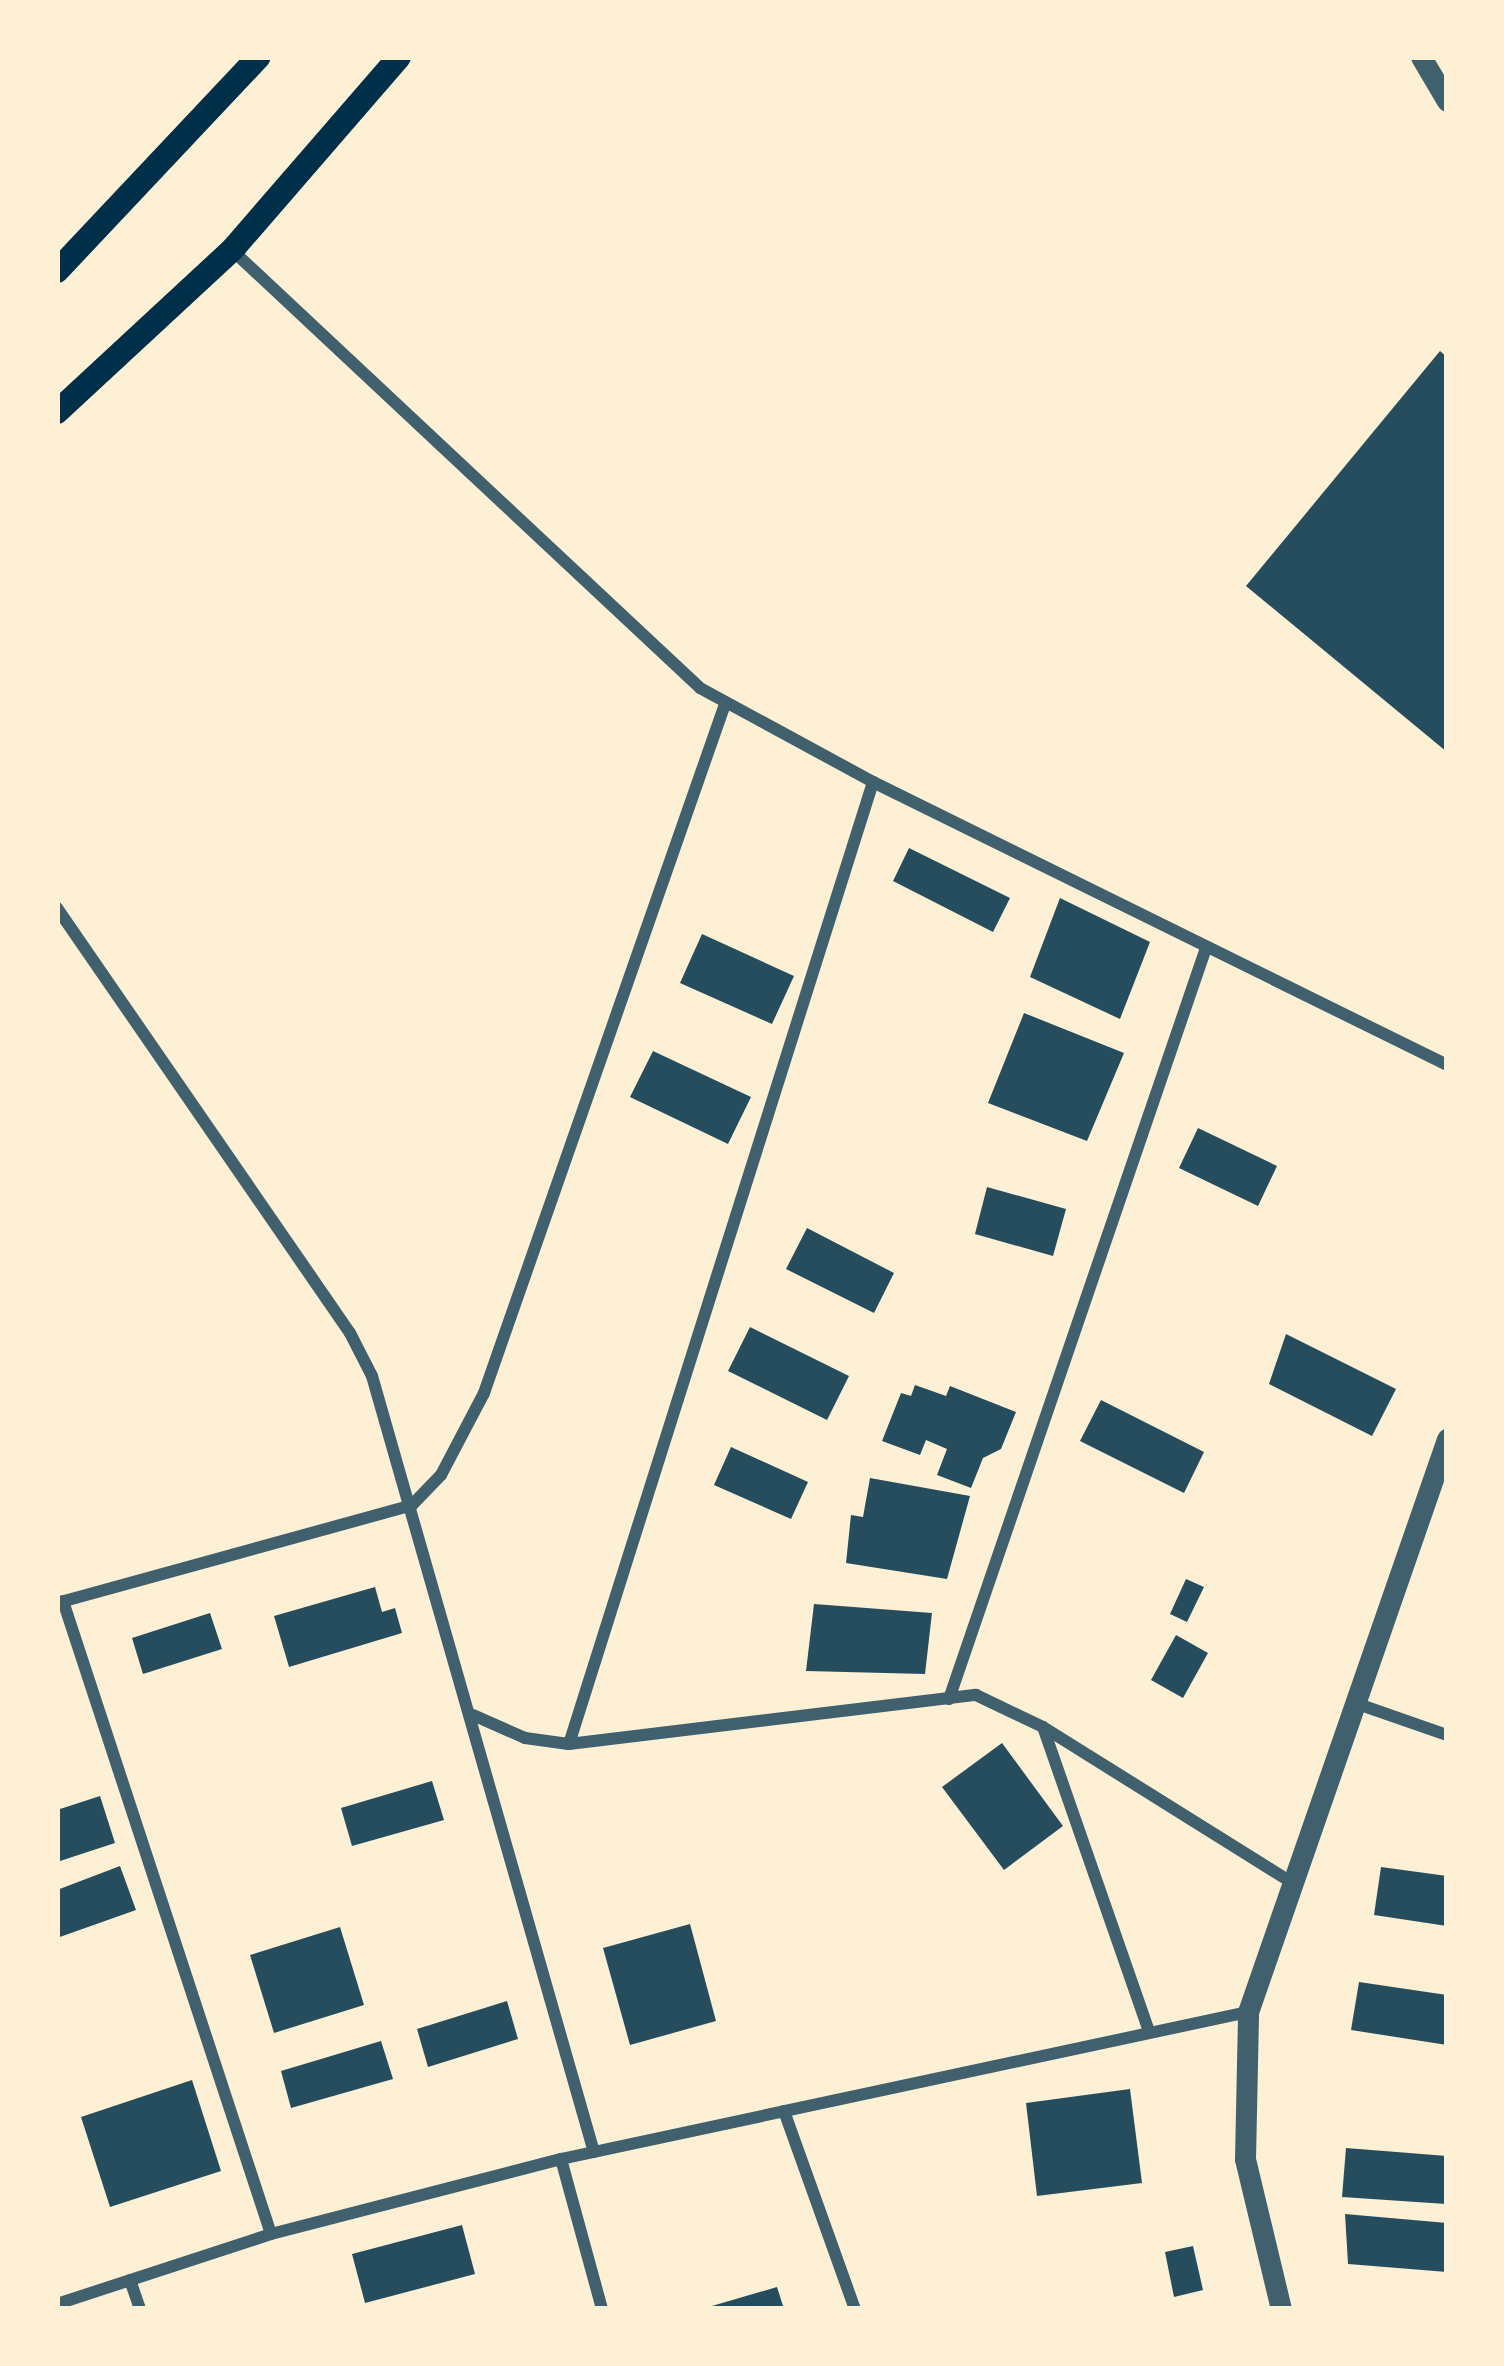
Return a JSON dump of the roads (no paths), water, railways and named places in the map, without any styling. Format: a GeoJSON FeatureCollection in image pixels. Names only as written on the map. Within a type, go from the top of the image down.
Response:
{"type":"FeatureCollection","features":[{"type":"Feature","properties":{"kind":"main road"},"geometry":{"type":"LineString","coordinates":[[57,271],[259,57]]}},
{"type":"Feature","properties":{"kind":"main road"},"geometry":{"type":"LineString","coordinates":[[57,412],[232,250],[399,57]]}},
{"type":"Feature","properties":{"kind":"street"},"geometry":{"type":"LineString","coordinates":[[1421,57],[1441,76],[1447,101]]}},
{"type":"Feature","properties":{"kind":"street"},"geometry":{"type":"LineString","coordinates":[[232,250],[650,647],[725,704],[1447,1065]]}},
{"type":"Feature","properties":{"kind":"street"},"geometry":{"type":"LineString","coordinates":[[272,2234],[60,1602],[412,1505],[452,1460],[484,1393],[725,704]]}},
{"type":"Feature","properties":{"kind":"street"},"geometry":{"type":"LineString","coordinates":[[568,1744],[873,782]]}},
{"type":"Feature","properties":{"kind":"street"},"geometry":{"type":"LineString","coordinates":[[57,908],[350,1333],[381,1399],[594,2152]]}},
{"type":"Feature","properties":{"kind":"street"},"geometry":{"type":"LineString","coordinates":[[949,1699],[1206,948]]}},
{"type":"Feature","properties":{"kind":"street"},"geometry":{"type":"LineString","coordinates":[[1281,2309],[1245,2159],[1248,2012],[1447,1439]]}},
{"type":"Feature","properties":{"kind":"street"},"geometry":{"type":"LineString","coordinates":[[473,1715],[525,1738],[568,1744],[976,1695],[1043,1727],[1291,1882]]}},
{"type":"Feature","properties":{"kind":"street"},"geometry":{"type":"LineString","coordinates":[[1355,1702],[1447,1735]]}},
{"type":"Feature","properties":{"kind":"street"},"geometry":{"type":"LineString","coordinates":[[1043,1727],[1149,2032]]}},
{"type":"Feature","properties":{"kind":"street"},"geometry":{"type":"LineString","coordinates":[[57,2304],[272,2234],[561,2159],[1248,2012]]}},
{"type":"Feature","properties":{"kind":"street"},"geometry":{"type":"LineString","coordinates":[[784,2111],[855,2309]]}},
{"type":"Feature","properties":{"kind":"street"},"geometry":{"type":"LineString","coordinates":[[561,2159],[602,2309]]}},
{"type":"Feature","properties":{"kind":"street"},"geometry":{"type":"LineString","coordinates":[[130,2280],[140,2309]]}}]}
